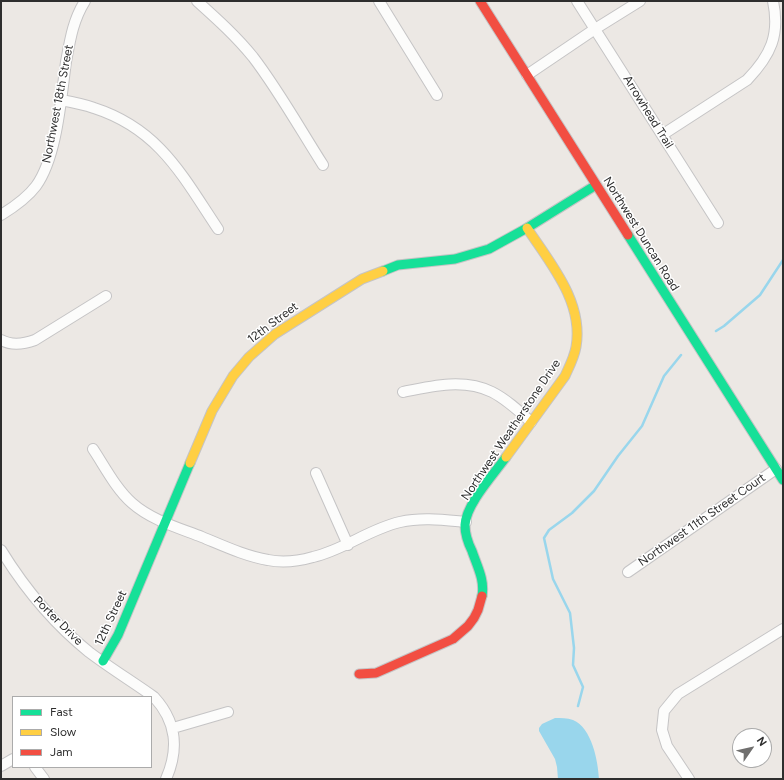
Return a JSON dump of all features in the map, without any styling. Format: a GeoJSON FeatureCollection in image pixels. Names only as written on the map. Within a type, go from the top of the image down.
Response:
{"type":"FeatureCollection","features":[{"type":"Feature","properties":{"kind":"street","name":"Northwest 18th Street"},"geometry":{"type":"LineString","coordinates":[[1,215],[27,197],[45,171],[54,141],[73,24],[85,1]]}},
{"type":"Feature","properties":{"kind":"street"},"geometry":{"type":"LineString","coordinates":[[197,1],[224,25],[253,58],[268,78],[323,165]]}},
{"type":"Feature","properties":{"kind":"street"},"geometry":{"type":"LineString","coordinates":[[379,1],[437,95]]}},
{"type":"Feature","properties":{"kind":"street","name":"Northwest Duncan Road"},"geometry":{"type":"LineString","coordinates":[[480,1],[783,480]]}},
{"type":"Feature","properties":{"kind":"street","name":"Arrowhead Trail"},"geometry":{"type":"LineString","coordinates":[[577,1],[718,223]]}},
{"type":"Feature","properties":{"kind":"street"},"geometry":{"type":"LineString","coordinates":[[527,75],[595,29],[640,1]]}},
{"type":"Feature","properties":{"kind":"street"},"geometry":{"type":"LineString","coordinates":[[662,135],[747,80],[757,70],[766,58],[774,37],[776,18],[773,1]]}},
{"type":"Feature","properties":{"kind":"street"},"geometry":{"type":"LineString","coordinates":[[61,100],[93,107],[113,115],[149,138],[180,171],[218,229]]}},
{"type":"Feature","properties":{"kind":"street","name":"12th Street"},"geometry":{"type":"LineString","coordinates":[[103,661],[118,635],[212,411],[246,360],[275,334],[362,279],[398,265],[455,259],[475,254],[506,241],[596,185]]}},
{"type":"Feature","properties":{"kind":"street","name":"Northwest Weatherstone Drive"},"geometry":{"type":"LineString","coordinates":[[466,522],[476,498],[558,387],[568,371],[577,345],[578,329],[570,299],[564,286],[528,228]]}},
{"type":"Feature","properties":{"kind":"street"},"geometry":{"type":"LineString","coordinates":[[1,340],[15,344],[35,340],[106,296]]}},
{"type":"Feature","properties":{"kind":"street"},"geometry":{"type":"LineString","coordinates":[[403,392],[444,385],[461,384],[476,386],[492,392],[510,404],[531,422]]}},
{"type":"Feature","properties":{"kind":"street"},"geometry":{"type":"LineString","coordinates":[[93,450],[125,496],[140,510],[165,522],[239,552],[269,560],[302,560],[329,553],[399,522],[436,519],[466,522],[467,536],[483,586],[482,600],[472,623],[464,632],[449,641],[376,673],[359,674]]}},
{"type":"Feature","properties":{"kind":"street","name":"Northwest 11th Street Court"},"geometry":{"type":"LineString","coordinates":[[628,572],[776,469]]}},
{"type":"Feature","properties":{"kind":"street"},"geometry":{"type":"LineString","coordinates":[[316,473],[348,545]]}},
{"type":"Feature","properties":{"kind":"street","name":"Porter Drive"},"geometry":{"type":"LineString","coordinates":[[1,550],[18,577],[41,606],[69,634],[89,652],[154,697],[166,711],[173,728],[175,741],[171,767],[166,779]]}},
{"type":"Feature","properties":{"kind":"street"},"geometry":{"type":"LineString","coordinates":[[689,779],[667,746],[662,730],[664,711],[678,694],[783,629]]}},
{"type":"Feature","properties":{"kind":"street"},"geometry":{"type":"LineString","coordinates":[[173,728],[228,712]]}},
{"type":"Feature","properties":{"kind":"street"},"geometry":{"type":"LineString","coordinates":[[1,766],[12,760]]}},
{"type":"Feature","properties":{"kind":"street"},"geometry":{"type":"LineString","coordinates":[[36,768],[44,779]]}},
{"type":"Feature","properties":{"kind":"water"},"geometry":{"type":"Polygon","coordinates":[[[555,718],[566,718],[573,720],[580,724],[585,730],[593,746],[599,779],[558,779],[555,759],[539,731],[542,724],[555,718]]]}},
{"type":"Feature","properties":{"kind":"waterway"},"geometry":{"type":"LineString","coordinates":[[716,331],[760,295],[783,260]]}},
{"type":"Feature","properties":{"kind":"waterway"},"geometry":{"type":"LineString","coordinates":[[578,706],[583,687],[573,665],[574,648],[570,613],[553,579],[544,538],[549,530],[572,513],[594,491],[618,456],[642,426],[664,376],[681,355]]}},
{"type":"Feature","properties":{"kind":"traffic: fast"},"geometry":{"type":"LineString","coordinates":[[383,271],[398,265],[455,259],[489,249],[527,228],[596,185]]}},
{"type":"Feature","properties":{"kind":"traffic: fast"},"geometry":{"type":"LineString","coordinates":[[628,235],[783,480]]}},
{"type":"Feature","properties":{"kind":"traffic: fast"},"geometry":{"type":"LineString","coordinates":[[482,596],[483,590],[481,579],[467,538],[465,525],[470,508],[475,499],[506,457]]}},
{"type":"Feature","properties":{"kind":"traffic: fast"},"geometry":{"type":"LineString","coordinates":[[103,661],[118,635],[190,463]]}},
{"type":"Feature","properties":{"kind":"traffic: slow"},"geometry":{"type":"LineString","coordinates":[[506,457],[565,376],[573,359],[576,347],[577,330],[575,314],[570,299],[555,269],[527,228]]}},
{"type":"Feature","properties":{"kind":"traffic: slow"},"geometry":{"type":"LineString","coordinates":[[190,463],[212,411],[233,376],[249,357],[275,334],[362,279],[383,271]]}},
{"type":"Feature","properties":{"kind":"traffic: jam"},"geometry":{"type":"LineString","coordinates":[[480,1],[628,235]]}},
{"type":"Feature","properties":{"kind":"traffic: jam"},"geometry":{"type":"LineString","coordinates":[[359,674],[376,673],[453,639],[468,626],[474,618],[482,596]]}}]}
